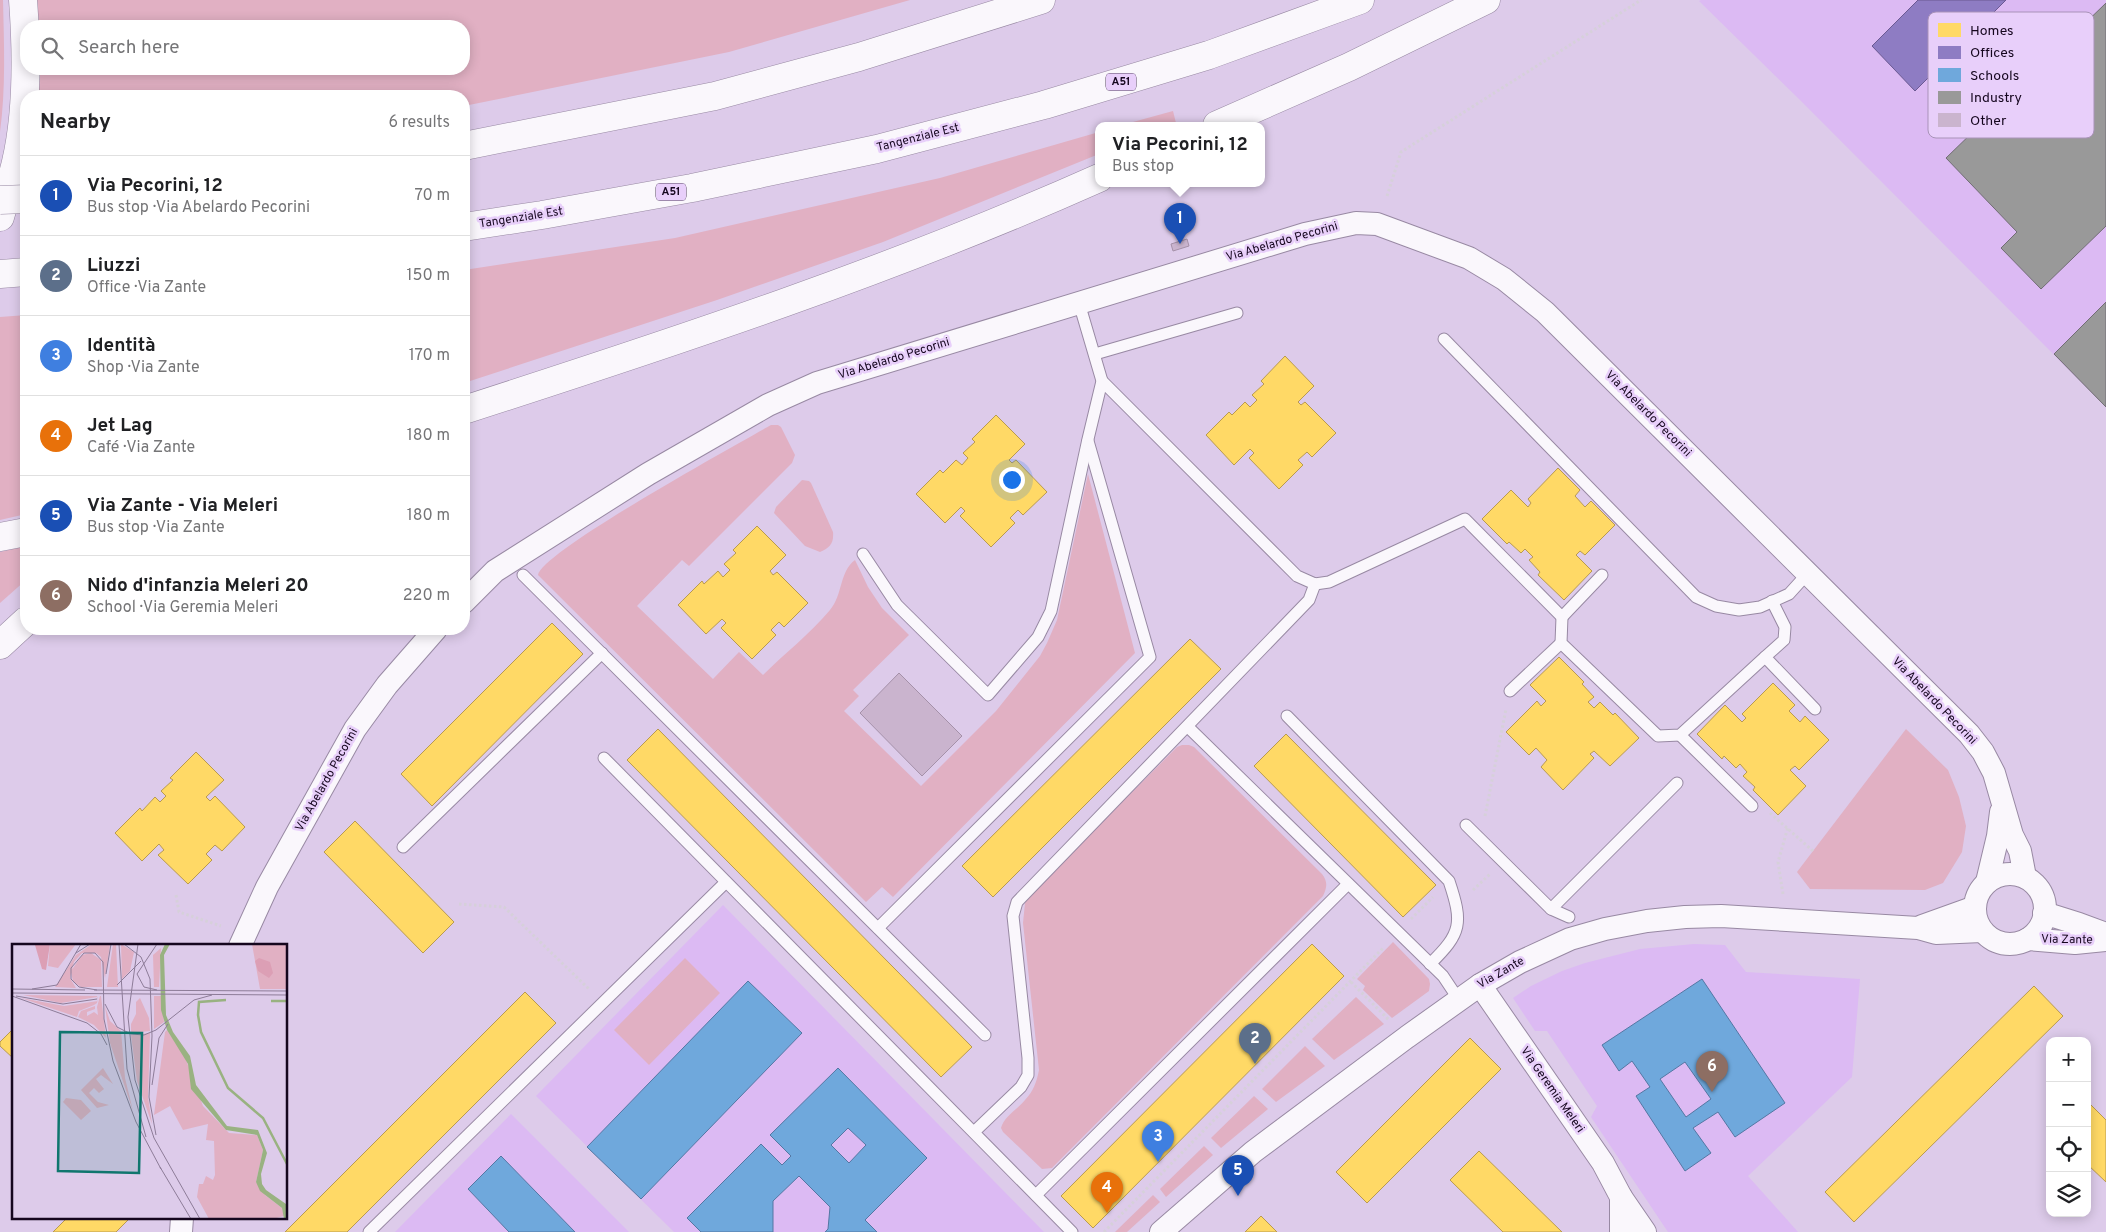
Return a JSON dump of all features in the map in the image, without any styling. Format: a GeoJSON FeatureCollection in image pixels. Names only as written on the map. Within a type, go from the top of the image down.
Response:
{"type":"FeatureCollection","features":[{"type":"Feature","properties":{"kind":"highway"},"geometry":{"type":"LineString","coordinates":[[23,0],[25,20]]}},
{"type":"Feature","properties":{"kind":"highway"},"geometry":{"type":"LineString","coordinates":[[470,145],[715,96],[859,57],[1042,0]]}},
{"type":"Feature","properties":{"kind":"highway","name":"Tangenziale Est"},"geometry":{"type":"LineString","coordinates":[[470,225],[542,216],[692,188],[877,149],[1044,105],[1182,63],[1360,0]]}},
{"type":"Feature","properties":{"kind":"highway"},"geometry":{"type":"LineString","coordinates":[[1224,122],[1348,67],[1486,0]]}},
{"type":"Feature","properties":{"kind":"highway"},"geometry":{"type":"LineString","coordinates":[[24,90],[25,75]]}},
{"type":"Feature","properties":{"kind":"highway"},"geometry":{"type":"LineString","coordinates":[[0,217],[16,161],[20,134]]}},
{"type":"Feature","properties":{"kind":"highway"},"geometry":{"type":"LineString","coordinates":[[470,408],[841,283],[1095,180]]}},
{"type":"Feature","properties":{"kind":"highway"},"geometry":{"type":"LineString","coordinates":[[0,200],[20,199]]}},
{"type":"Feature","properties":{"kind":"highway"},"geometry":{"type":"LineString","coordinates":[[0,274],[20,272]]}},
{"type":"Feature","properties":{"kind":"highway"},"geometry":{"type":"LineString","coordinates":[[0,537],[20,533]]}},
{"type":"Feature","properties":{"kind":"highway"},"geometry":{"type":"LineString","coordinates":[[0,645],[20,626]]}},
{"type":"Feature","properties":{"kind":"street","name":"Via Abelardo Pecorini"},"geometry":{"type":"LineString","coordinates":[[470,596],[495,571],[648,474],[783,397],[817,383],[1296,237],[1356,223],[1377,224],[1469,258],[1504,279],[1545,312],[1969,734],[1983,752],[1994,773],[2012,835],[2020,850],[2024,877]]}},
{"type":"Feature","properties":{"kind":"street","name":"Via Abelardo Pecorini"},"geometry":{"type":"LineString","coordinates":[[242,939],[267,887],[356,729],[386,685],[431,635]]}},
{"type":"Feature","properties":{"kind":"street","name":"Via Abelardo Pecorini"},"geometry":{"type":"LineString","coordinates":[[1987,882],[1998,836],[2002,801]]}},
{"type":"Feature","properties":{"kind":"street"},"geometry":{"type":"LineString","coordinates":[[1982,931],[1976,919],[1975,906],[1978,895],[1987,882],[1999,876],[2008,874],[2024,877],[2032,882],[2040,892],[2044,913]]}},
{"type":"Feature","properties":{"kind":"street","name":"Via Zante"},"geometry":{"type":"LineString","coordinates":[[1918,928],[1975,906]]}},
{"type":"Feature","properties":{"kind":"street","name":"Via Zante"},"geometry":{"type":"LineString","coordinates":[[1161,1232],[1253,1152],[1406,1037],[1480,985],[1544,950],[1570,939],[1605,929],[1647,921],[1721,916],[1918,928],[1936,932],[1982,931],[1996,941],[2004,944],[2016,944],[2028,939],[2038,930],[2044,913],[2106,934]]}},
{"type":"Feature","properties":{"kind":"street","name":"Via Zante"},"geometry":{"type":"LineString","coordinates":[[2028,939],[2075,943],[2106,940]]}},
{"type":"Feature","properties":{"kind":"street","name":"Via Geremia Meleri"},"geometry":{"type":"LineString","coordinates":[[1480,985],[1603,1163],[1621,1197],[1646,1232]]}},
{"type":"Feature","properties":{"kind":"street","name":"Via Geremia Meleri"},"geometry":{"type":"LineString","coordinates":[[1621,1197],[1621,1232]]}},
{"type":"Feature","properties":{"kind":"lane"},"geometry":{"type":"LineString","coordinates":[[863,554],[897,605],[988,695],[1038,637],[1051,611],[1102,381],[1079,303]]}},
{"type":"Feature","properties":{"kind":"lane"},"geometry":{"type":"LineString","coordinates":[[1095,354],[1237,313]]}},
{"type":"Feature","properties":{"kind":"lane"},"geometry":{"type":"LineString","coordinates":[[1444,339],[1696,597],[1716,606],[1740,610],[1760,607],[1788,594],[1808,574]]}},
{"type":"Feature","properties":{"kind":"lane"},"geometry":{"type":"LineString","coordinates":[[1102,381],[1296,576],[1315,584],[1329,582],[1465,519],[1562,617]]}},
{"type":"Feature","properties":{"kind":"lane"},"geometry":{"type":"LineString","coordinates":[[878,928],[1150,657],[1088,439]]}},
{"type":"Feature","properties":{"kind":"lane"},"geometry":{"type":"LineString","coordinates":[[523,575],[985,1035]]}},
{"type":"Feature","properties":{"kind":"lane"},"geometry":{"type":"LineString","coordinates":[[1510,691],[1561,643],[1562,617],[1602,575]]}},
{"type":"Feature","properties":{"kind":"lane"},"geometry":{"type":"LineString","coordinates":[[974,1132],[1021,1087],[1028,1075],[1028,1058],[1013,916],[1017,902],[1309,600],[1315,584]]}},
{"type":"Feature","properties":{"kind":"lane"},"geometry":{"type":"LineString","coordinates":[[1561,643],[1658,736],[1680,735],[1784,640],[1784,627],[1772,601]]}},
{"type":"Feature","properties":{"kind":"lane"},"geometry":{"type":"LineString","coordinates":[[403,847],[602,653]]}},
{"type":"Feature","properties":{"kind":"lane"},"geometry":{"type":"LineString","coordinates":[[1765,657],[1816,709]]}},
{"type":"Feature","properties":{"kind":"lane"},"geometry":{"type":"LineString","coordinates":[[1286,716],[1450,881],[1457,905],[1458,927],[1448,947],[1430,964]]}},
{"type":"Feature","properties":{"kind":"lane"},"geometry":{"type":"LineString","coordinates":[[1188,727],[1443,976],[1459,1000]]}},
{"type":"Feature","properties":{"kind":"lane"},"geometry":{"type":"LineString","coordinates":[[1680,735],[1752,806]]}},
{"type":"Feature","properties":{"kind":"lane"},"geometry":{"type":"LineString","coordinates":[[604,758],[1072,1232]]}},
{"type":"Feature","properties":{"kind":"lane"},"geometry":{"type":"LineString","coordinates":[[1551,909],[1677,783]]}},
{"type":"Feature","properties":{"kind":"lane"},"geometry":{"type":"LineString","coordinates":[[1466,825],[1551,909],[1569,917]]}},
{"type":"Feature","properties":{"kind":"lane"},"geometry":{"type":"LineString","coordinates":[[370,1232],[726,882]]}},
{"type":"Feature","properties":{"kind":"lane"},"geometry":{"type":"LineString","coordinates":[[1036,1195],[1348,884]]}},
{"type":"Feature","properties":{"kind":"path"},"geometry":{"type":"LineString","coordinates":[[1387,196],[1401,152],[1641,0]]}},
{"type":"Feature","properties":{"kind":"path"},"geometry":{"type":"LineString","coordinates":[[1487,804],[1510,691]]}},
{"type":"Feature","properties":{"kind":"path"},"geometry":{"type":"LineString","coordinates":[[1752,806],[1769,811],[1813,851]]}},
{"type":"Feature","properties":{"kind":"path"},"geometry":{"type":"LineString","coordinates":[[1786,920],[1778,862],[1788,827]]}},
{"type":"Feature","properties":{"kind":"path"},"geometry":{"type":"LineString","coordinates":[[1104,1232],[1450,881]]}},
{"type":"Feature","properties":{"kind":"path"},"geometry":{"type":"LineString","coordinates":[[176,895],[179,912],[242,939]]}},
{"type":"Feature","properties":{"kind":"path"},"geometry":{"type":"LineString","coordinates":[[459,904],[504,906],[603,1003]]}},
{"type":"Feature","properties":{"kind":"path"},"geometry":{"type":"LineString","coordinates":[[1351,982],[1406,1037]]}},
{"type":"Feature","properties":{"kind":"shaded area"},"geometry":{"type":"Polygon","coordinates":[[[0,0],[3,0],[4,66],[0,132],[0,0]]]}},
{"type":"Feature","properties":{"kind":"shaded area"},"geometry":{"type":"Polygon","coordinates":[[[34,0],[910,0],[729,52],[470,105],[470,90],[38,90],[38,75],[470,75],[470,20],[36,20],[34,0]]]}},
{"type":"Feature","properties":{"kind":"shaded area"},"geometry":{"type":"Polygon","coordinates":[[[2106,0],[2106,407],[1803,103],[1699,1],[2106,0]]]}},
{"type":"Feature","properties":{"kind":"shaded area"},"geometry":{"type":"Polygon","coordinates":[[[1173,111],[1176,122],[1133,122],[1173,111]]]}},
{"type":"Feature","properties":{"kind":"shaded area"},"geometry":{"type":"Polygon","coordinates":[[[1095,133],[1095,156],[883,242],[717,300],[470,381],[470,269],[675,238],[940,178],[1095,133]]]}},
{"type":"Feature","properties":{"kind":"shaded area"},"geometry":{"type":"Polygon","coordinates":[[[20,315],[20,515],[0,520],[0,317],[20,315]]]}},
{"type":"Feature","properties":{"kind":"shaded area"},"geometry":{"type":"Polygon","coordinates":[[[771,425],[781,427],[795,455],[792,463],[689,566],[682,560],[637,606],[713,679],[739,652],[763,675],[806,636],[830,610],[837,598],[846,571],[855,560],[868,587],[882,608],[909,635],[853,690],[859,696],[844,711],[921,786],[996,711],[1040,656],[1047,643],[1057,620],[1088,474],[1135,653],[893,897],[882,887],[866,902],[538,575],[548,562],[605,522],[771,425]]]}},
{"type":"Feature","properties":{"kind":"shaded area"},"geometry":{"type":"Polygon","coordinates":[[[802,480],[811,483],[833,532],[831,545],[820,552],[805,546],[774,513],[776,507],[802,480]]]}},
{"type":"Feature","properties":{"kind":"shaded area"},"geometry":{"type":"Polygon","coordinates":[[[20,547],[20,585],[0,603],[0,552],[20,547]]]}},
{"type":"Feature","properties":{"kind":"shaded area"},"geometry":{"type":"Polygon","coordinates":[[[1906,729],[1948,770],[1959,797],[1966,826],[1962,852],[1943,883],[1925,890],[1810,889],[1797,872],[1906,729]]]}},
{"type":"Feature","properties":{"kind":"shaded area"},"geometry":{"type":"Polygon","coordinates":[[[1182,745],[1194,747],[1322,874],[1326,882],[1325,890],[1323,896],[1052,1168],[1042,1169],[1001,1128],[1008,1116],[1030,1093],[1036,1082],[1039,1070],[1023,923],[1025,903],[1030,895],[1177,747],[1182,745]]]}},
{"type":"Feature","properties":{"kind":"shaded area"},"geometry":{"type":"Polygon","coordinates":[[[723,905],[1044,1232],[674,1232],[536,1096],[723,905]]]}},
{"type":"Feature","properties":{"kind":"shaded area"},"geometry":{"type":"Polygon","coordinates":[[[1393,942],[1429,979],[1430,984],[1429,991],[1392,1018],[1363,990],[1365,986],[1357,979],[1393,942]]]}},
{"type":"Feature","properties":{"kind":"shaded area"},"geometry":{"type":"Polygon","coordinates":[[[1694,944],[1725,945],[1746,972],[1860,979],[1852,1077],[1748,1176],[1798,1232],[1668,1232],[1591,1117],[1597,1106],[1547,1031],[1535,1031],[1513,998],[1531,986],[1562,971],[1585,963],[1640,949],[1694,944]]]}},
{"type":"Feature","properties":{"kind":"shaded area"},"geometry":{"type":"Polygon","coordinates":[[[685,958],[720,993],[649,1065],[614,1030],[685,958]]]}},
{"type":"Feature","properties":{"kind":"shaded area"},"geometry":{"type":"Polygon","coordinates":[[[1356,997],[1384,1024],[1334,1060],[1312,1039],[1356,997]]]}},
{"type":"Feature","properties":{"kind":"shaded area"},"geometry":{"type":"Polygon","coordinates":[[[1305,1046],[1325,1066],[1276,1102],[1262,1089],[1305,1046]]]}},
{"type":"Feature","properties":{"kind":"shaded area"},"geometry":{"type":"Polygon","coordinates":[[[1254,1096],[1268,1109],[1221,1148],[1211,1138],[1254,1096]]]}},
{"type":"Feature","properties":{"kind":"shaded area"},"geometry":{"type":"Polygon","coordinates":[[[511,1114],[629,1232],[395,1232],[511,1114]]]}},
{"type":"Feature","properties":{"kind":"shaded area"},"geometry":{"type":"Polygon","coordinates":[[[1204,1146],[1213,1155],[1166,1197],[1160,1189],[1204,1146]]]}},
{"type":"Feature","properties":{"kind":"shaded area"},"geometry":{"type":"Polygon","coordinates":[[[1153,1195],[1160,1202],[1127,1232],[1115,1232],[1153,1195]]]}},
{"type":"Feature","properties":{"kind":"building: Homes"},"geometry":{"type":"Polygon","coordinates":[[[1285,356],[1314,386],[1298,402],[1301,405],[1305,402],[1336,433],[1312,457],[1307,452],[1298,460],[1303,465],[1279,489],[1249,458],[1254,453],[1250,449],[1234,465],[1206,435],[1229,412],[1232,415],[1245,402],[1250,407],[1257,400],[1252,395],[1264,384],[1261,381],[1285,356]]]}},
{"type":"Feature","properties":{"kind":"building: Homes"},"geometry":{"type":"Polygon","coordinates":[[[996,415],[1025,444],[1009,460],[1012,463],[1016,460],[1047,492],[1023,515],[1018,510],[1010,518],[1015,523],[991,547],[960,516],[965,511],[961,507],[945,523],[916,494],[940,470],[943,473],[956,460],[962,465],[968,458],[963,453],[975,442],[972,439],[996,415]]]}},
{"type":"Feature","properties":{"kind":"building: Homes"},"geometry":{"type":"Polygon","coordinates":[[[1558,468],[1580,490],[1575,496],[1585,507],[1591,501],[1615,525],[1585,555],[1580,551],[1576,555],[1592,571],[1564,600],[1538,575],[1540,572],[1529,560],[1533,557],[1525,549],[1521,553],[1509,542],[1507,544],[1482,519],[1511,490],[1528,507],[1531,503],[1528,499],[1558,468]]]}},
{"type":"Feature","properties":{"kind":"building: Homes"},"geometry":{"type":"Polygon","coordinates":[[[757,526],[786,555],[770,571],[773,575],[777,572],[808,603],[784,627],[779,622],[771,630],[776,635],[752,659],[721,628],[726,623],[722,619],[706,634],[678,605],[702,581],[704,584],[718,571],[723,577],[730,570],[724,564],[736,553],[733,550],[757,526]]]}},
{"type":"Feature","properties":{"kind":"building: Homes"},"geometry":{"type":"Polygon","coordinates":[[[552,623],[583,654],[432,806],[401,774],[552,623]]]}},
{"type":"Feature","properties":{"kind":"building: Homes"},"geometry":{"type":"Polygon","coordinates":[[[1190,639],[1221,669],[993,897],[962,866],[1190,639]]]}},
{"type":"Feature","properties":{"kind":"building: Homes"},"geometry":{"type":"Polygon","coordinates":[[[1559,657],[1584,682],[1582,684],[1594,697],[1588,702],[1594,708],[1600,702],[1613,715],[1615,713],[1639,738],[1610,766],[1594,751],[1590,754],[1594,758],[1563,790],[1541,767],[1547,760],[1536,748],[1529,755],[1506,732],[1537,701],[1541,706],[1546,701],[1530,685],[1559,657]]]}},
{"type":"Feature","properties":{"kind":"building: Homes"},"geometry":{"type":"Polygon","coordinates":[[[1773,683],[1795,705],[1789,711],[1800,722],[1805,716],[1829,740],[1799,770],[1795,766],[1790,770],[1806,786],[1778,815],[1753,790],[1755,787],[1743,776],[1747,772],[1740,764],[1736,768],[1724,756],[1722,759],[1697,734],[1725,705],[1742,722],[1746,718],[1742,714],[1773,683]]]}},
{"type":"Feature","properties":{"kind":"building: Homes"},"geometry":{"type":"Polygon","coordinates":[[[658,729],[972,1047],[941,1077],[627,760],[658,729]]]}},
{"type":"Feature","properties":{"kind":"building: Homes"},"geometry":{"type":"Polygon","coordinates":[[[1286,734],[1436,885],[1403,917],[1254,766],[1286,734]]]}},
{"type":"Feature","properties":{"kind":"building: Homes"},"geometry":{"type":"Polygon","coordinates":[[[196,752],[224,780],[206,797],[210,801],[215,796],[245,827],[222,851],[215,845],[206,854],[212,860],[188,884],[158,855],[164,850],[159,844],[142,861],[115,833],[140,808],[142,811],[155,797],[160,802],[166,796],[161,791],[173,780],[170,778],[196,752]]]}},
{"type":"Feature","properties":{"kind":"building: Homes"},"geometry":{"type":"Polygon","coordinates":[[[355,821],[454,922],[423,953],[324,852],[355,821]]]}},
{"type":"Feature","properties":{"kind":"building: Homes"},"geometry":{"type":"Polygon","coordinates":[[[1312,944],[1344,976],[1093,1228],[1061,1196],[1312,944]]]}},
{"type":"Feature","properties":{"kind":"building: Homes"},"geometry":{"type":"Polygon","coordinates":[[[2034,986],[2063,1016],[1854,1222],[1825,1192],[2034,986]]]}},
{"type":"Feature","properties":{"kind":"building: Homes"},"geometry":{"type":"Polygon","coordinates":[[[525,992],[556,1023],[347,1232],[285,1232],[525,992]]]}},
{"type":"Feature","properties":{"kind":"building: Homes"},"geometry":{"type":"Polygon","coordinates":[[[12,1030],[12,1057],[0,1046],[0,1042],[12,1030]]]}},
{"type":"Feature","properties":{"kind":"building: Homes"},"geometry":{"type":"Polygon","coordinates":[[[1470,1038],[1501,1069],[1367,1203],[1336,1172],[1470,1038]]]}},
{"type":"Feature","properties":{"kind":"building: Homes"},"geometry":{"type":"Polygon","coordinates":[[[2091,1105],[2106,1120],[2106,1182],[2091,1168],[2091,1105]]]}},
{"type":"Feature","properties":{"kind":"building: Homes"},"geometry":{"type":"Polygon","coordinates":[[[1479,1151],[1562,1232],[1503,1232],[1450,1180],[1479,1151]]]}},
{"type":"Feature","properties":{"kind":"building: Homes"},"geometry":{"type":"Polygon","coordinates":[[[1261,1216],[1277,1232],[1245,1232],[1261,1216]]]}},
{"type":"Feature","properties":{"kind":"building: Homes"},"geometry":{"type":"Polygon","coordinates":[[[65,1220],[128,1220],[116,1232],[53,1232],[65,1220]]]}},
{"type":"Feature","properties":{"kind":"building: Offices"},"geometry":{"type":"Polygon","coordinates":[[[1918,0],[2006,0],[1994,12],[1928,12],[1928,78],[1915,91],[1872,46],[1918,0]]]}},
{"type":"Feature","properties":{"kind":"building: Schools"},"geometry":{"type":"Polygon","coordinates":[[[1702,979],[1785,1103],[1735,1137],[1718,1112],[1693,1128],[1711,1153],[1685,1171],[1636,1096],[1650,1087],[1632,1061],[1619,1071],[1602,1045],[1702,979]],[[1685,1062],[1660,1079],[1686,1117],[1711,1099],[1685,1062]]]}},
{"type":"Feature","properties":{"kind":"building: Schools"},"geometry":{"type":"Polygon","coordinates":[[[748,981],[802,1033],[641,1199],[587,1147],[748,981]]]}},
{"type":"Feature","properties":{"kind":"building: Schools"},"geometry":{"type":"Polygon","coordinates":[[[838,1068],[927,1158],[865,1220],[877,1232],[825,1232],[828,1229],[830,1207],[799,1176],[773,1201],[773,1232],[701,1232],[687,1218],[761,1144],[782,1165],[791,1156],[770,1135],[838,1068]],[[848,1128],[831,1145],[849,1163],[866,1145],[848,1128]]]}},
{"type":"Feature","properties":{"kind":"building: Schools"},"geometry":{"type":"Polygon","coordinates":[[[501,1156],[575,1232],[509,1232],[468,1189],[501,1156]]]}},
{"type":"Feature","properties":{"kind":"building: Industry"},"geometry":{"type":"Polygon","coordinates":[[[2106,3],[2106,226],[2041,289],[2001,248],[2017,232],[1946,158],[1967,138],[2094,138],[2094,15],[2106,3]]]}},
{"type":"Feature","properties":{"kind":"building: Industry"},"geometry":{"type":"Polygon","coordinates":[[[2106,302],[2106,407],[2054,354],[2106,302]]]}},
{"type":"Feature","properties":{"kind":"building: Other"},"geometry":{"type":"Polygon","coordinates":[[[1187,239],[1189,246],[1173,251],[1171,244],[1187,239]]]}},
{"type":"Feature","properties":{"kind":"building: Other"},"geometry":{"type":"Polygon","coordinates":[[[899,673],[962,736],[922,776],[860,713],[899,673]]]}},
{"type":"Feature","properties":{"kind":"place","name":"Via Pecorini, 12"},"geometry":{"type":"Point","coordinates":[1180,244]}},
{"type":"Feature","properties":{"kind":"place","name":"Liuzzi"},"geometry":{"type":"Point","coordinates":[1255,1064]}},
{"type":"Feature","properties":{"kind":"place","name":"Nido d'infanzia Meleri 20"},"geometry":{"type":"Point","coordinates":[1712,1092]}},
{"type":"Feature","properties":{"kind":"place","name":"Identità"},"geometry":{"type":"Point","coordinates":[1158,1162]}},
{"type":"Feature","properties":{"kind":"place","name":"Via Zante - Via Meleri"},"geometry":{"type":"Point","coordinates":[1238,1196]}},
{"type":"Feature","properties":{"kind":"place","name":"Jet Lag"},"geometry":{"type":"Point","coordinates":[1107,1213]}}]}
